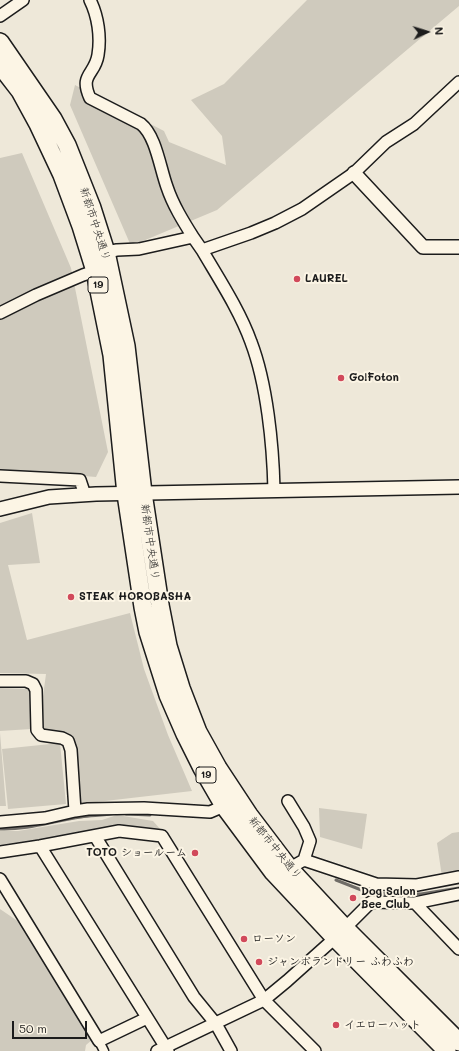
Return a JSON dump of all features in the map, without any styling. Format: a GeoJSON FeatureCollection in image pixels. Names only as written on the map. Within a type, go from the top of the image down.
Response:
{"type":"FeatureCollection","features":[{"type":"Feature","properties":{"kind":"main road","name":"新都市中央通り"},"geometry":{"type":"LineString","coordinates":[[0,42],[53,119],[67,145],[92,208],[106,252],[126,346],[152,562],[160,605],[168,646],[181,688],[198,732],[218,768],[249,815],[297,864],[340,933],[447,1051]]}},
{"type":"Feature","properties":{"kind":"main road","name":"新都市中央通り"},"geometry":{"type":"LineString","coordinates":[[0,65],[20,91],[38,124],[62,175],[81,226],[95,272],[112,355],[126,494],[138,580],[148,632],[168,695],[185,734],[202,768],[224,806],[273,872],[459,1042]]}},
{"type":"Feature","properties":{"kind":"street"},"geometry":{"type":"LineString","coordinates":[[0,16],[23,0]]}},
{"type":"Feature","properties":{"kind":"street"},"geometry":{"type":"LineString","coordinates":[[90,0],[94,8],[99,34],[98,56],[85,81],[86,90],[90,98],[141,124],[147,129],[167,188],[180,217],[202,250],[228,294],[251,341],[260,370],[268,417],[274,490]]}},
{"type":"Feature","properties":{"kind":"street"},"geometry":{"type":"LineString","coordinates":[[202,250],[251,233],[302,209],[354,173],[386,142],[414,124],[459,82]]}},
{"type":"Feature","properties":{"kind":"street"},"geometry":{"type":"LineString","coordinates":[[354,173],[423,248],[459,247]]}},
{"type":"Feature","properties":{"kind":"street"},"geometry":{"type":"LineString","coordinates":[[106,252],[139,249],[193,237]]}},
{"type":"Feature","properties":{"kind":"street"},"geometry":{"type":"LineString","coordinates":[[0,312],[36,295],[95,272]]}},
{"type":"Feature","properties":{"kind":"street"},"geometry":{"type":"LineString","coordinates":[[0,476],[80,480],[86,495]]}},
{"type":"Feature","properties":{"kind":"street"},"geometry":{"type":"LineString","coordinates":[[0,509],[49,497],[86,495],[459,487]]}},
{"type":"Feature","properties":{"kind":"street"},"geometry":{"type":"LineString","coordinates":[[0,681],[26,681],[33,684],[36,690],[37,730],[41,735],[62,738],[68,741],[75,811]]}},
{"type":"Feature","properties":{"kind":"street"},"geometry":{"type":"LineString","coordinates":[[288,801],[304,827],[310,841],[297,864],[376,884],[417,885],[459,877]]}},
{"type":"Feature","properties":{"kind":"street"},"geometry":{"type":"LineString","coordinates":[[0,822],[45,818],[88,809],[144,808],[210,812],[224,806]]}},
{"type":"Feature","properties":{"kind":"street"},"geometry":{"type":"LineString","coordinates":[[0,852],[119,831],[162,836],[264,1000],[315,1051]]}},
{"type":"Feature","properties":{"kind":"street"},"geometry":{"type":"LineString","coordinates":[[95,836],[194,997],[216,1024],[231,1051]]}},
{"type":"Feature","properties":{"kind":"street"},"geometry":{"type":"LineString","coordinates":[[40,846],[147,1018],[164,1050],[264,1000],[340,933],[372,902],[415,902],[459,894]]}},
{"type":"Feature","properties":{"kind":"street"},"geometry":{"type":"LineString","coordinates":[[0,879],[101,1046],[147,1018]]}},
{"type":"Feature","properties":{"kind":"street"},"geometry":{"type":"LineString","coordinates":[[415,902],[459,949]]}},
{"type":"Feature","properties":{"kind":"shaded area"},"geometry":{"type":"Polygon","coordinates":[[[307,0],[459,0],[459,6],[217,210],[131,246],[70,105],[75,85],[164,131],[169,142],[226,165],[222,136],[191,100],[224,84],[307,0]]]}},
{"type":"Feature","properties":{"kind":"shaded area"},"geometry":{"type":"Polygon","coordinates":[[[22,153],[71,268],[108,452],[96,477],[24,471],[0,472],[0,158],[22,153]]]}},
{"type":"Feature","properties":{"kind":"shaded area"},"geometry":{"type":"Polygon","coordinates":[[[32,513],[40,563],[8,565],[27,640],[130,613],[144,669],[168,735],[192,791],[79,804],[74,742],[44,730],[41,711],[46,674],[0,673],[0,523],[32,513]]]}},
{"type":"Feature","properties":{"kind":"shaded area"},"geometry":{"type":"Polygon","coordinates":[[[0,688],[29,689],[31,729],[0,731],[0,688]]]}},
{"type":"Feature","properties":{"kind":"shaded area"},"geometry":{"type":"Polygon","coordinates":[[[0,733],[6,806],[0,806],[0,733]]]}},
{"type":"Feature","properties":{"kind":"shaded area"},"geometry":{"type":"Polygon","coordinates":[[[60,743],[66,804],[8,809],[2,749],[60,743]]]}},
{"type":"Feature","properties":{"kind":"shaded area"},"geometry":{"type":"Polygon","coordinates":[[[319,808],[367,814],[362,849],[320,837],[319,808]]]}},
{"type":"Feature","properties":{"kind":"shaded area"},"geometry":{"type":"Polygon","coordinates":[[[117,815],[153,821],[161,830],[125,827],[0,850],[0,831],[18,831],[79,821],[102,820],[117,815]]]}},
{"type":"Feature","properties":{"kind":"shaded area"},"geometry":{"type":"Polygon","coordinates":[[[459,832],[459,874],[442,877],[437,843],[452,833],[459,832]]]}},
{"type":"Feature","properties":{"kind":"shaded area"},"geometry":{"type":"Polygon","coordinates":[[[0,909],[22,924],[93,1039],[86,1045],[85,1051],[0,1051],[0,909]]]}},
{"type":"Feature","properties":{"kind":"waterway"},"geometry":{"type":"LineString","coordinates":[[0,829],[21,828],[81,817],[115,813]]}},
{"type":"Feature","properties":{"kind":"waterway"},"geometry":{"type":"LineString","coordinates":[[126,814],[150,815]]}},
{"type":"Feature","properties":{"kind":"waterway"},"geometry":{"type":"LineString","coordinates":[[336,880],[369,893],[421,894],[459,888]]}},
{"type":"Feature","properties":{"kind":"place","name":"LAUREL"},"geometry":{"type":"Point","coordinates":[297,279]}},
{"type":"Feature","properties":{"kind":"place","name":"Go!Foton"},"geometry":{"type":"Point","coordinates":[341,378]}},
{"type":"Feature","properties":{"kind":"place","name":"STEAK HOROBASHA"},"geometry":{"type":"Point","coordinates":[71,597]}},
{"type":"Feature","properties":{"kind":"place","name":"TOTO ショールーム"},"geometry":{"type":"Point","coordinates":[195,853]}},
{"type":"Feature","properties":{"kind":"place","name":"Dog Salon Bee Club"},"geometry":{"type":"Point","coordinates":[353,898]}},
{"type":"Feature","properties":{"kind":"place","name":"ローソン"},"geometry":{"type":"Point","coordinates":[244,939]}},
{"type":"Feature","properties":{"kind":"place","name":"ジャンボランドリー ふわふわ"},"geometry":{"type":"Point","coordinates":[259,962]}},
{"type":"Feature","properties":{"kind":"place","name":"イエローハット"},"geometry":{"type":"Point","coordinates":[336,1025]}}]}
